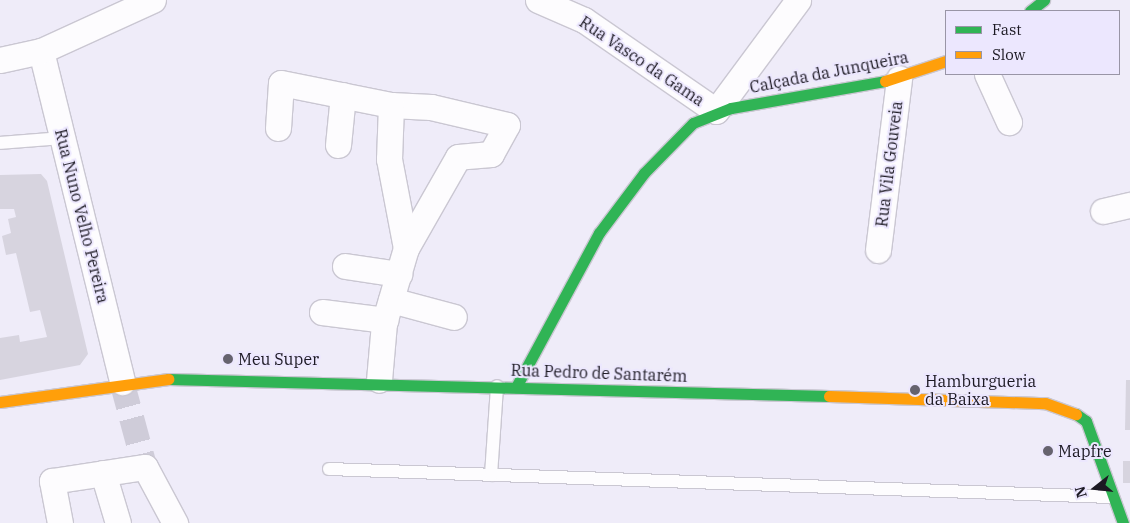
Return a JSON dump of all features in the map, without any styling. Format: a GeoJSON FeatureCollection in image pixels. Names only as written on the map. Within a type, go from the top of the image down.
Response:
{"type":"FeatureCollection","features":[{"type":"Feature","properties":{"kind":"street"},"geometry":{"type":"LineString","coordinates":[[0,60],[41,51],[154,0]]}},
{"type":"Feature","properties":{"kind":"street","name":"Rua Vasco da Gama"},"geometry":{"type":"LineString","coordinates":[[538,0],[584,20],[716,111]]}},
{"type":"Feature","properties":{"kind":"street"},"geometry":{"type":"LineString","coordinates":[[516,387],[579,265],[619,205],[678,137],[716,111],[798,0]]}},
{"type":"Feature","properties":{"kind":"street"},"geometry":{"type":"LineString","coordinates":[[1031,10],[1044,0]]}},
{"type":"Feature","properties":{"kind":"street","name":"Rua Nuno Velho Pereira"},"geometry":{"type":"LineString","coordinates":[[41,51],[122,382]]}},
{"type":"Feature","properties":{"kind":"street","name":"Calçada da Junqueira"},"geometry":{"type":"LineString","coordinates":[[716,111],[900,78],[945,61]]}},
{"type":"Feature","properties":{"kind":"street"},"geometry":{"type":"LineString","coordinates":[[987,75],[1009,122]]}},
{"type":"Feature","properties":{"kind":"street","name":"Rua Vila Gouveia"},"geometry":{"type":"LineString","coordinates":[[878,250],[900,78]]}},
{"type":"Feature","properties":{"kind":"street"},"geometry":{"type":"LineString","coordinates":[[278,128],[281,83],[391,105],[432,107],[507,125],[490,154],[458,157],[406,248],[388,310],[379,380]]}},
{"type":"Feature","properties":{"kind":"street"},"geometry":{"type":"LineString","coordinates":[[338,145],[343,95]]}},
{"type":"Feature","properties":{"kind":"street"},"geometry":{"type":"LineString","coordinates":[[391,105],[389,159],[406,248]]}},
{"type":"Feature","properties":{"kind":"street"},"geometry":{"type":"LineString","coordinates":[[1103,211],[1130,205]]}},
{"type":"Feature","properties":{"kind":"street"},"geometry":{"type":"LineString","coordinates":[[345,266],[399,274]]}},
{"type":"Feature","properties":{"kind":"street"},"geometry":{"type":"LineString","coordinates":[[322,312],[388,310],[454,317]]}},
{"type":"Feature","properties":{"kind":"street","name":"Rua Pedro de Santarém"},"geometry":{"type":"LineString","coordinates":[[0,402],[122,382],[206,377],[379,380],[516,387],[1066,407],[1086,421],[1123,523]]}},
{"type":"Feature","properties":{"kind":"street"},"geometry":{"type":"LineString","coordinates":[[60,523],[52,481],[145,467],[176,523]]}},
{"type":"Feature","properties":{"kind":"street"},"geometry":{"type":"LineString","coordinates":[[103,473],[118,523]]}},
{"type":"Feature","properties":{"kind":"lane"},"geometry":{"type":"LineString","coordinates":[[0,143],[63,138]]}},
{"type":"Feature","properties":{"kind":"lane"},"geometry":{"type":"LineString","coordinates":[[491,475],[497,386]]}},
{"type":"Feature","properties":{"kind":"lane"},"geometry":{"type":"LineString","coordinates":[[329,470],[1113,497]]}},
{"type":"Feature","properties":{"kind":"building"},"geometry":{"type":"Polygon","coordinates":[[[41,174],[47,181],[88,354],[80,365],[0,380],[0,338],[19,335],[20,342],[47,337],[40,310],[30,312],[16,253],[6,255],[2,236],[11,233],[8,219],[16,217],[14,209],[0,209],[0,175],[41,174]]]}},
{"type":"Feature","properties":{"kind":"building"},"geometry":{"type":"Polygon","coordinates":[[[1126,380],[1130,380],[1130,430],[1125,430],[1126,380]]]}},
{"type":"Feature","properties":{"kind":"building"},"geometry":{"type":"Polygon","coordinates":[[[1123,461],[1130,461],[1130,483],[1123,483],[1123,461]]]}},
{"type":"Feature","properties":{"kind":"tunnel"},"geometry":{"type":"LineString","coordinates":[[122,382],[145,467]]}},
{"type":"Feature","properties":{"kind":"traffic: fast"},"geometry":{"type":"LineString","coordinates":[[1031,10],[1044,0]]}},
{"type":"Feature","properties":{"kind":"traffic: fast"},"geometry":{"type":"LineString","coordinates":[[516,387],[599,233],[644,173],[693,123],[731,108],[885,81]]}},
{"type":"Feature","properties":{"kind":"traffic: fast"},"geometry":{"type":"LineString","coordinates":[[168,379],[829,396]]}},
{"type":"Feature","properties":{"kind":"traffic: fast"},"geometry":{"type":"LineString","coordinates":[[1076,414],[1086,421],[1123,523]]}},
{"type":"Feature","properties":{"kind":"traffic: slow"},"geometry":{"type":"LineString","coordinates":[[885,81],[945,61]]}},
{"type":"Feature","properties":{"kind":"traffic: slow"},"geometry":{"type":"LineString","coordinates":[[0,402],[168,379]]}},
{"type":"Feature","properties":{"kind":"traffic: slow"},"geometry":{"type":"LineString","coordinates":[[829,396],[1045,403],[1076,414]]}},
{"type":"Feature","properties":{"kind":"place","name":"Meu Super"},"geometry":{"type":"Point","coordinates":[228,359]}},
{"type":"Feature","properties":{"kind":"place","name":"Hamburgueria da Baixa"},"geometry":{"type":"Point","coordinates":[915,390]}},
{"type":"Feature","properties":{"kind":"place","name":"Mapfre"},"geometry":{"type":"Point","coordinates":[1048,451]}}]}
